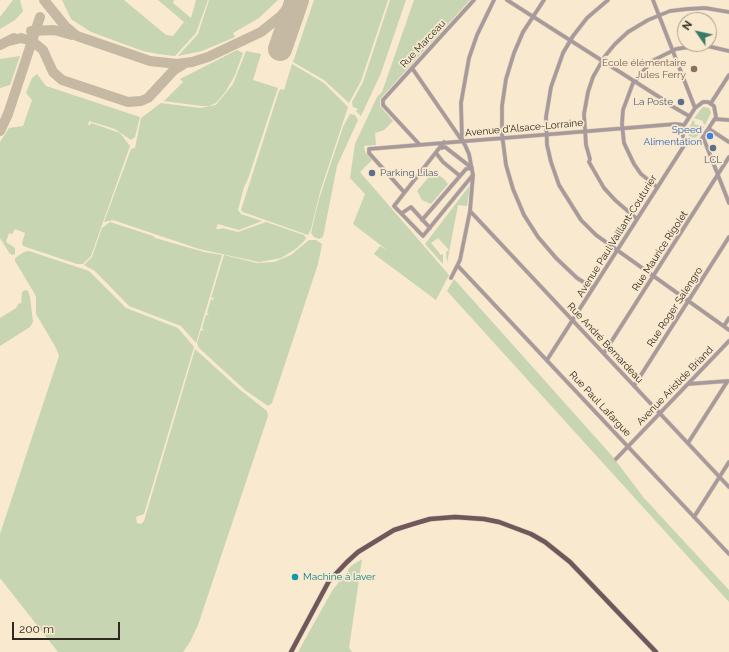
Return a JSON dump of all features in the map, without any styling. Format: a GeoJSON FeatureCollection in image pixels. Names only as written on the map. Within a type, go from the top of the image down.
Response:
{"type":"FeatureCollection","features":[{"type":"Feature","properties":{"kind":"main road"},"geometry":{"type":"LineString","coordinates":[[291,652],[329,581],[352,557],[370,544],[394,530],[430,519],[455,517],[484,519],[499,522],[525,531],[545,542],[570,562],[656,652]]}},
{"type":"Feature","properties":{"kind":"street","name":"Rue Marceau"},"geometry":{"type":"LineString","coordinates":[[419,144],[383,105],[383,100],[474,0]]}},
{"type":"Feature","properties":{"kind":"street"},"geometry":{"type":"LineString","coordinates":[[462,141],[460,112],[468,64],[477,35],[494,0]]}},
{"type":"Feature","properties":{"kind":"street"},"geometry":{"type":"LineString","coordinates":[[507,0],[689,116]]}},
{"type":"Feature","properties":{"kind":"street"},"geometry":{"type":"LineString","coordinates":[[544,0],[532,16],[514,53],[506,79],[502,106],[502,138],[506,166],[513,189],[524,215],[538,237],[556,258],[577,278],[593,288]]}},
{"type":"Feature","properties":{"kind":"street"},"geometry":{"type":"LineString","coordinates":[[608,0],[587,18],[570,40],[550,87],[547,104],[547,134],[551,162],[559,186],[581,220],[617,251],[729,330]]}},
{"type":"Feature","properties":{"kind":"street"},"geometry":{"type":"LineString","coordinates":[[653,0],[695,108]]}},
{"type":"Feature","properties":{"kind":"street"},"geometry":{"type":"LineString","coordinates":[[637,219],[614,200],[604,188],[595,169],[592,168],[589,162],[590,159],[584,131],[584,114],[588,92],[593,77],[602,61],[615,44],[628,32],[659,15],[696,8],[729,12]]}},
{"type":"Feature","properties":{"kind":"street"},"geometry":{"type":"LineString","coordinates":[[658,187],[641,174],[634,164],[624,143],[622,128],[624,102],[634,81],[652,61],[672,50],[703,46],[729,51]]}},
{"type":"Feature","properties":{"kind":"street"},"geometry":{"type":"LineString","coordinates":[[412,68],[462,141],[469,154],[472,168],[473,175],[470,211],[458,266],[451,278]]}},
{"type":"Feature","properties":{"kind":"street"},"geometry":{"type":"LineString","coordinates":[[711,104],[729,75]]}},
{"type":"Feature","properties":{"kind":"street"},"geometry":{"type":"LineString","coordinates":[[703,102],[711,104],[716,110],[715,119],[704,137],[696,143],[687,141],[681,134],[683,126],[689,116],[695,108],[703,102]]}},
{"type":"Feature","properties":{"kind":"street"},"geometry":{"type":"LineString","coordinates":[[715,119],[729,120]]}},
{"type":"Feature","properties":{"kind":"street","name":"Avenue d'Alsace-Lorraine"},"geometry":{"type":"LineString","coordinates":[[404,192],[369,152],[369,149],[676,124],[683,126]]}},
{"type":"Feature","properties":{"kind":"street"},"geometry":{"type":"LineString","coordinates":[[709,129],[729,142]]}},
{"type":"Feature","properties":{"kind":"street"},"geometry":{"type":"LineString","coordinates":[[704,137],[729,203]]}},
{"type":"Feature","properties":{"kind":"street","name":"Avenue Paul Vaillant-Couturier"},"geometry":{"type":"LineString","coordinates":[[548,360],[687,141]]}},
{"type":"Feature","properties":{"kind":"street"},"geometry":{"type":"LineString","coordinates":[[444,142],[441,148],[394,206],[423,236],[473,175]]}},
{"type":"Feature","properties":{"kind":"street"},"geometry":{"type":"LineString","coordinates":[[441,148],[444,147],[472,168]]}},
{"type":"Feature","properties":{"kind":"street"},"geometry":{"type":"LineString","coordinates":[[436,154],[460,176]]}},
{"type":"Feature","properties":{"kind":"street","name":"Rue Maurice Rigolet"},"geometry":{"type":"LineString","coordinates":[[604,353],[729,157]]}},
{"type":"Feature","properties":{"kind":"street"},"geometry":{"type":"LineString","coordinates":[[422,220],[466,169],[472,168]]}},
{"type":"Feature","properties":{"kind":"street"},"geometry":{"type":"LineString","coordinates":[[402,213],[411,206],[430,228]]}},
{"type":"Feature","properties":{"kind":"street","name":"Rue André Bernardeau"},"geometry":{"type":"LineString","coordinates":[[470,211],[729,487]]}},
{"type":"Feature","properties":{"kind":"street","name":"Rue Roger Salengro"},"geometry":{"type":"LineString","coordinates":[[634,386],[729,237]]}},
{"type":"Feature","properties":{"kind":"street","name":"Rue Paul Lafargue"},"geometry":{"type":"LineString","coordinates":[[458,266],[729,554]]}},
{"type":"Feature","properties":{"kind":"street"},"geometry":{"type":"LineString","coordinates":[[724,326],[729,318]]}},
{"type":"Feature","properties":{"kind":"street","name":"Avenue Aristide Briand"},"geometry":{"type":"LineString","coordinates":[[616,459],[729,341]]}},
{"type":"Feature","properties":{"kind":"street"},"geometry":{"type":"LineString","coordinates":[[688,384],[728,381]]}},
{"type":"Feature","properties":{"kind":"street"},"geometry":{"type":"LineString","coordinates":[[688,443],[728,381]]}},
{"type":"Feature","properties":{"kind":"street"},"geometry":{"type":"LineString","coordinates":[[694,517],[729,462]]}},
{"type":"Feature","properties":{"kind":"green space"},"geometry":{"type":"Polygon","coordinates":[[[13,0],[20,0],[23,11],[15,20],[0,29],[0,17],[13,0]]]}},
{"type":"Feature","properties":{"kind":"green space"},"geometry":{"type":"Polygon","coordinates":[[[62,0],[124,0],[166,35],[173,36],[184,22],[158,0],[174,0],[173,3],[191,18],[196,0],[208,0],[196,33],[175,56],[143,51],[91,32],[71,19],[62,0]]]}},
{"type":"Feature","properties":{"kind":"green space"},"geometry":{"type":"Polygon","coordinates":[[[209,0],[278,0],[259,18],[233,33],[235,37],[202,51],[178,56],[198,34],[209,0]]]}},
{"type":"Feature","properties":{"kind":"green space"},"geometry":{"type":"Polygon","coordinates":[[[314,0],[388,0],[361,81],[349,103],[324,80],[293,62],[314,0]]]}},
{"type":"Feature","properties":{"kind":"green space"},"geometry":{"type":"Polygon","coordinates":[[[390,0],[406,0],[381,73],[361,116],[356,111],[358,109],[353,107],[352,102],[363,82],[390,0]]]}},
{"type":"Feature","properties":{"kind":"green space"},"geometry":{"type":"Polygon","coordinates":[[[414,0],[470,0],[380,99],[380,106],[393,121],[384,130],[375,133],[376,145],[364,146],[365,152],[372,160],[360,172],[449,275],[436,300],[374,254],[380,246],[387,250],[353,224],[365,194],[350,178],[355,144],[377,97],[382,92],[414,0]]]}},
{"type":"Feature","properties":{"kind":"green space"},"geometry":{"type":"Polygon","coordinates":[[[237,50],[243,53],[235,75],[226,91],[216,103],[209,106],[201,106],[164,101],[183,82],[180,79],[237,50]]]}},
{"type":"Feature","properties":{"kind":"green space"},"geometry":{"type":"Polygon","coordinates":[[[246,51],[261,54],[253,80],[278,88],[244,187],[238,210],[241,214],[262,221],[239,230],[218,224],[216,229],[222,228],[238,232],[266,222],[304,235],[306,238],[305,240],[297,248],[281,258],[259,262],[199,249],[113,220],[104,222],[131,149],[135,148],[141,118],[161,103],[200,108],[216,105],[233,84],[246,51]]]}},
{"type":"Feature","properties":{"kind":"green space"},"geometry":{"type":"Polygon","coordinates":[[[20,56],[10,85],[0,88],[0,59],[20,56]]]}},
{"type":"Feature","properties":{"kind":"green space"},"geometry":{"type":"Polygon","coordinates":[[[292,64],[324,83],[348,107],[320,192],[311,229],[308,235],[241,210],[279,91],[281,89],[284,90],[292,64]]]}},
{"type":"Feature","properties":{"kind":"green space"},"geometry":{"type":"Polygon","coordinates":[[[37,74],[46,86],[140,117],[135,137],[131,140],[115,129],[89,121],[88,125],[91,123],[120,133],[130,146],[91,256],[83,264],[77,264],[23,246],[22,243],[25,233],[15,229],[12,234],[9,233],[6,242],[15,248],[15,254],[10,254],[0,238],[0,142],[9,128],[23,126],[32,100],[26,93],[32,78],[37,74]]]}},
{"type":"Feature","properties":{"kind":"green space"},"geometry":{"type":"Polygon","coordinates":[[[703,107],[709,108],[711,113],[705,125],[703,121],[694,118],[703,107]]]}},
{"type":"Feature","properties":{"kind":"green space"},"geometry":{"type":"Polygon","coordinates":[[[350,114],[355,115],[358,120],[337,166],[323,237],[319,239],[314,237],[311,233],[319,199],[343,127],[350,114]]]}},
{"type":"Feature","properties":{"kind":"green space"},"geometry":{"type":"Polygon","coordinates":[[[693,120],[695,122],[694,124],[704,127],[698,136],[694,138],[689,136],[687,132],[693,120]]]}},
{"type":"Feature","properties":{"kind":"green space"},"geometry":{"type":"Polygon","coordinates":[[[433,172],[443,178],[448,184],[431,204],[422,200],[417,191],[433,172]]]}},
{"type":"Feature","properties":{"kind":"green space"},"geometry":{"type":"Polygon","coordinates":[[[470,185],[467,206],[458,205],[447,263],[446,252],[449,250],[438,238],[431,243],[441,255],[443,254],[443,264],[425,244],[470,185]]]}},
{"type":"Feature","properties":{"kind":"green space"},"geometry":{"type":"Polygon","coordinates":[[[110,222],[153,236],[155,238],[204,252],[222,255],[196,343],[181,326],[129,306],[95,271],[84,265],[92,257],[102,228],[110,222]]]}},
{"type":"Feature","properties":{"kind":"green space"},"geometry":{"type":"Polygon","coordinates":[[[309,240],[316,240],[322,244],[318,264],[272,403],[268,406],[245,390],[199,348],[197,343],[201,330],[204,331],[202,328],[206,315],[209,315],[207,313],[211,299],[213,300],[214,297],[211,298],[224,255],[257,263],[274,262],[291,255],[309,240]]]}},
{"type":"Feature","properties":{"kind":"green space"},"geometry":{"type":"Polygon","coordinates":[[[29,251],[89,271],[126,308],[178,328],[194,347],[144,514],[136,517],[137,523],[141,524],[144,521],[195,349],[239,389],[267,411],[268,416],[198,625],[190,642],[183,652],[58,652],[0,578],[0,534],[59,356],[56,348],[36,314],[36,297],[15,261],[15,258],[24,252],[29,251]]]}},
{"type":"Feature","properties":{"kind":"green space"},"geometry":{"type":"Polygon","coordinates":[[[454,279],[613,457],[644,498],[729,590],[729,602],[447,291],[454,279]]]}},
{"type":"Feature","properties":{"kind":"green space"},"geometry":{"type":"Polygon","coordinates":[[[25,290],[28,291],[30,297],[33,322],[30,327],[0,346],[0,318],[16,308],[19,303],[21,304],[22,292],[25,290]]]}},
{"type":"Feature","properties":{"kind":"green space"},"geometry":{"type":"Polygon","coordinates":[[[362,559],[349,648],[352,652],[298,652],[332,591],[351,566],[362,559]]]}},
{"type":"Feature","properties":{"kind":"taxiway"},"geometry":{"type":"LineString","coordinates":[[44,0],[65,26],[77,36],[150,61],[177,64],[192,62],[208,57],[261,32],[281,16],[294,0]]}},
{"type":"Feature","properties":{"kind":"taxiway"},"geometry":{"type":"LineString","coordinates":[[0,131],[8,114],[40,17]]}},
{"type":"Feature","properties":{"kind":"taxiway"},"geometry":{"type":"LineString","coordinates":[[31,31],[54,30],[72,35]]}},
{"type":"Feature","properties":{"kind":"taxiway"},"geometry":{"type":"LineString","coordinates":[[0,45],[14,38]]}},
{"type":"Feature","properties":{"kind":"taxiway"},"geometry":{"type":"LineString","coordinates":[[9,41],[21,38],[32,41],[43,50],[53,72],[62,80],[128,102],[141,101],[148,98],[174,70],[184,64]]}},
{"type":"Feature","properties":{"kind":"runway"},"geometry":{"type":"LineString","coordinates":[[280,49],[297,0]]}},
{"type":"Feature","properties":{"kind":"place","name":"École élémentaire Jules Ferry"},"geometry":{"type":"Point","coordinates":[694,69]}},
{"type":"Feature","properties":{"kind":"place","name":"La Poste"},"geometry":{"type":"Point","coordinates":[681,102]}},
{"type":"Feature","properties":{"kind":"place","name":"Speed Alimentation"},"geometry":{"type":"Point","coordinates":[710,136]}},
{"type":"Feature","properties":{"kind":"place","name":"LCL"},"geometry":{"type":"Point","coordinates":[713,148]}},
{"type":"Feature","properties":{"kind":"place","name":"Parking Lilas"},"geometry":{"type":"Point","coordinates":[372,173]}},
{"type":"Feature","properties":{"kind":"place","name":"Machine à laver"},"geometry":{"type":"Point","coordinates":[295,577]}}]}
